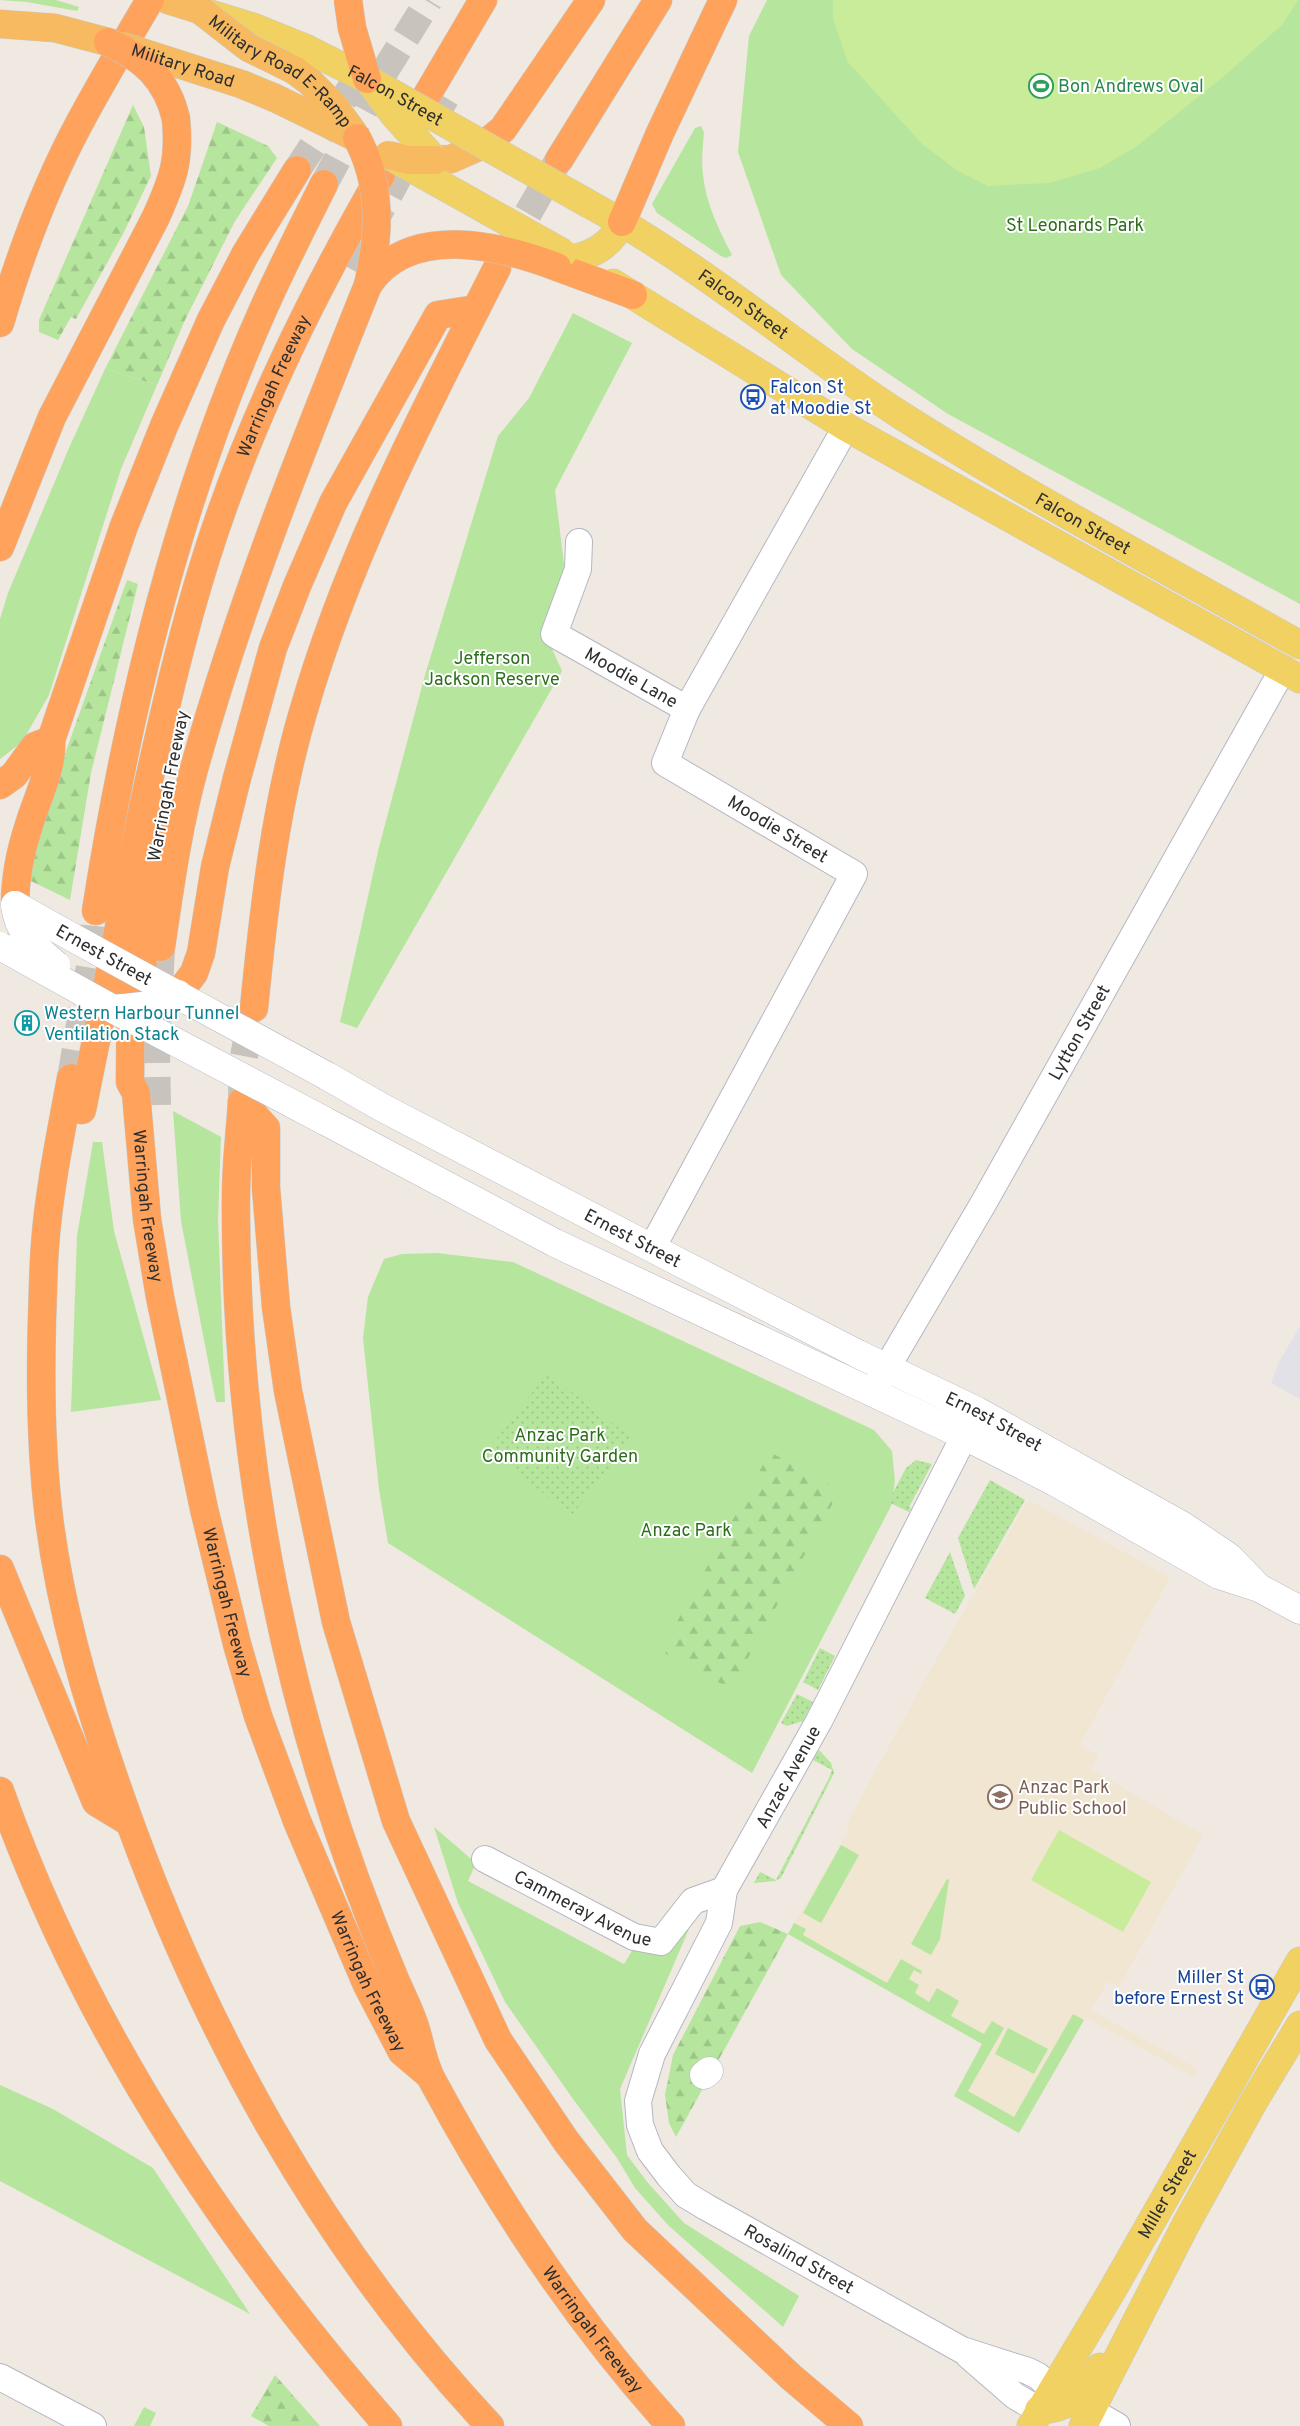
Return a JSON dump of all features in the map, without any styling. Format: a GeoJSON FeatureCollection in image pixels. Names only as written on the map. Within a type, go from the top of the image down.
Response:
{"type":"FeatureCollection","features":[{"type":"Feature","properties":{"kind":"highway"},"geometry":{"type":"LineString","coordinates":[[0,323],[8,295],[47,193],[79,123],[150,0]]}},
{"type":"Feature","properties":{"kind":"highway","name":"Falcon Street"},"geometry":{"type":"LineString","coordinates":[[168,0],[200,10]]}},
{"type":"Feature","properties":{"kind":"highway"},"geometry":{"type":"LineString","coordinates":[[348,0],[352,28],[367,79]]}},
{"type":"Feature","properties":{"kind":"highway","name":"Warringah Freeway"},"geometry":{"type":"LineString","coordinates":[[45,1244],[66,1205],[73,1154],[107,982],[172,673],[206,558],[231,486],[263,406],[340,247],[483,0]]}},
{"type":"Feature","properties":{"kind":"highway"},"geometry":{"type":"LineString","coordinates":[[450,90],[504,0]]}},
{"type":"Feature","properties":{"kind":"highway"},"geometry":{"type":"LineString","coordinates":[[357,138],[388,155],[408,160],[435,160],[456,157],[485,144],[503,129],[591,0]]}},
{"type":"Feature","properties":{"kind":"highway"},"geometry":{"type":"LineString","coordinates":[[559,160],[658,0]]}},
{"type":"Feature","properties":{"kind":"highway"},"geometry":{"type":"LineString","coordinates":[[622,222],[660,133],[724,0]]}},
{"type":"Feature","properties":{"kind":"highway","name":"Military Road E-Ramp"},"geometry":{"type":"LineString","coordinates":[[200,10],[249,48],[294,70],[309,81],[334,106],[357,138]]}},
{"type":"Feature","properties":{"kind":"highway","name":"Military Road"},"geometry":{"type":"LineString","coordinates":[[0,24],[42,26],[71,32],[241,84],[275,98],[357,138]]}},
{"type":"Feature","properties":{"kind":"highway"},"geometry":{"type":"LineString","coordinates":[[0,546],[52,417],[156,217],[170,186],[177,159],[176,119],[166,90],[155,72],[136,56],[108,42]]}},
{"type":"Feature","properties":{"kind":"highway"},"geometry":{"type":"LineString","coordinates":[[161,947],[177,845],[194,770],[237,628],[302,448],[358,277],[376,247],[376,199],[369,165],[357,138]]}},
{"type":"Feature","properties":{"kind":"highway"},"geometry":{"type":"LineString","coordinates":[[7,901],[28,827],[52,755],[53,733],[124,526],[168,417],[211,320],[246,253],[297,170]]}},
{"type":"Feature","properties":{"kind":"highway","name":"Warringah Freeway"},"geometry":{"type":"LineString","coordinates":[[96,911],[110,818],[125,745],[145,660],[178,544],[206,456],[262,312],[324,184]]}},
{"type":"Feature","properties":{"kind":"highway"},"geometry":{"type":"LineString","coordinates":[[358,277],[380,269],[396,258],[443,245],[463,244],[564,260],[633,295]]}},
{"type":"Feature","properties":{"kind":"highway"},"geometry":{"type":"LineString","coordinates":[[254,1008],[274,838],[304,708],[339,600],[425,411],[497,268]]}},
{"type":"Feature","properties":{"kind":"highway","name":"Warringah Freeway"},"geometry":{"type":"LineString","coordinates":[[358,277],[285,402],[246,493],[213,590],[196,652],[172,757],[150,876],[143,960],[141,1084],[146,1099],[141,1140],[147,1219],[176,1378],[211,1538],[237,1644],[258,1716],[296,1821],[367,1985],[402,2052],[430,2075]]}},
{"type":"Feature","properties":{"kind":"highway"},"geometry":{"type":"LineString","coordinates":[[178,994],[194,973],[199,960],[215,867],[237,778],[273,648],[321,528],[384,410],[438,315],[476,309]]}},
{"type":"Feature","properties":{"kind":"highway"},"geometry":{"type":"LineString","coordinates":[[0,785],[14,775],[35,746],[53,733]]}},
{"type":"Feature","properties":{"kind":"highway","name":"Warringah Freeway"},"geometry":{"type":"LineString","coordinates":[[144,805],[131,955],[130,1082],[146,1099]]}},
{"type":"Feature","properties":{"kind":"highway","name":"Warringah Freeway"},"geometry":{"type":"LineString","coordinates":[[70,1078],[45,1244],[40,1390],[49,1518],[66,1618],[98,1734],[129,1822],[188,1965],[236,2065],[307,2188],[353,2258],[406,2330],[490,2426]]}},
{"type":"Feature","properties":{"kind":"highway","name":"Warringah Freeway"},"geometry":{"type":"LineString","coordinates":[[671,2426],[592,2330],[542,2261],[487,2174],[430,2075],[420,2052],[416,2028],[383,1953],[340,1837],[290,1670],[267,1560],[248,1427],[239,1327],[236,1191],[242,1102],[266,1128],[266,1188],[279,1326],[288,1392],[336,1622],[400,1830],[498,2040],[566,2141],[635,2230],[791,2377],[849,2426]]}},
{"type":"Feature","properties":{"kind":"highway"},"geometry":{"type":"LineString","coordinates":[[0,1569],[96,1802],[129,1822]]}},
{"type":"Feature","properties":{"kind":"highway"},"geometry":{"type":"LineString","coordinates":[[0,1791],[43,1898],[78,1972],[122,2056],[174,2144],[247,2252],[307,2330],[380,2417],[395,2426]]}},
{"type":"Feature","properties":{"kind":"main road","name":"Falcon Street"},"geometry":{"type":"LineString","coordinates":[[200,10],[253,27],[305,48],[367,79],[622,222],[712,280],[899,414],[1056,508],[1300,645]]}},
{"type":"Feature","properties":{"kind":"main road"},"geometry":{"type":"LineString","coordinates":[[367,79],[396,116],[435,160],[478,204]]}},
{"type":"Feature","properties":{"kind":"main road"},"geometry":{"type":"LineString","coordinates":[[388,155],[478,204],[564,260],[592,254],[611,240],[622,222]]}},
{"type":"Feature","properties":{"kind":"main road","name":"Falcon Street"},"geometry":{"type":"LineString","coordinates":[[633,295],[846,427],[1291,674]]}},
{"type":"Feature","properties":{"kind":"main road"},"geometry":{"type":"LineString","coordinates":[[7,901],[20,927],[32,944],[103,1003],[152,1005],[178,994]]}},
{"type":"Feature","properties":{"kind":"main road","name":"Ernest Street"},"geometry":{"type":"LineString","coordinates":[[7,901],[383,1108],[652,1248],[977,1411],[1183,1526],[1229,1557],[1259,1588]]}},
{"type":"Feature","properties":{"kind":"main road","name":"Ernest Street"},"geometry":{"type":"LineString","coordinates":[[0,946],[103,1003],[555,1243],[963,1435],[1055,1482],[1219,1575],[1259,1588],[1300,1610]]}},
{"type":"Feature","properties":{"kind":"main road","name":"Miller Street"},"geometry":{"type":"LineString","coordinates":[[1046,2412],[1113,2288],[1300,1961]]}},
{"type":"Feature","properties":{"kind":"main road","name":"Miller Street"},"geometry":{"type":"LineString","coordinates":[[1087,2419],[1186,2224],[1254,2101],[1300,2025]]}},
{"type":"Feature","properties":{"kind":"main road"},"geometry":{"type":"LineString","coordinates":[[1046,2412],[1076,2398],[1107,2358],[1129,2337]]}},
{"type":"Feature","properties":{"kind":"street","name":"Moodie Street"},"geometry":{"type":"LineString","coordinates":[[652,1248],[854,874],[665,762],[687,709],[846,427]]}},
{"type":"Feature","properties":{"kind":"street","name":"Moodie Lane"},"geometry":{"type":"LineString","coordinates":[[579,542],[578,569],[554,634],[687,709]]}},
{"type":"Feature","properties":{"kind":"street","name":"Lytton Street"},"geometry":{"type":"LineString","coordinates":[[872,1393],[1291,674]]}},
{"type":"Feature","properties":{"kind":"street","name":"Anzac Avenue"},"geometry":{"type":"LineString","coordinates":[[650,2151],[640,2125],[638,2101],[644,2076],[652,2054],[719,1922],[724,1890],[819,1721],[963,1435],[977,1411]]}},
{"type":"Feature","properties":{"kind":"street","name":"Cammeray Avenue"},"geometry":{"type":"LineString","coordinates":[[485,1859],[634,1937],[661,1942],[693,1901],[724,1890]]}},
{"type":"Feature","properties":{"kind":"street","name":"Rosalind Street"},"geometry":{"type":"LineString","coordinates":[[650,2151],[686,2195],[962,2350],[1015,2396],[1046,2412]]}},
{"type":"Feature","properties":{"kind":"street"},"geometry":{"type":"LineString","coordinates":[[0,2377],[93,2426]]}},
{"type":"Feature","properties":{"kind":"street"},"geometry":{"type":"LineString","coordinates":[[1087,2419],[1117,2426]]}},
{"type":"Feature","properties":{"kind":"shaded area"},"geometry":{"type":"Polygon","coordinates":[[[1300,1326],[1300,1399],[1271,1383],[1279,1362],[1300,1326]]]}},
{"type":"Feature","properties":{"kind":"shaded area","name":"Anzac Park Public School"},"geometry":{"type":"Polygon","coordinates":[[[1028,1500],[1170,1577],[1080,1745],[1098,1755],[1091,1769],[1203,1835],[1119,1987],[1108,1981],[1091,2010],[1198,2069],[1194,2077],[1087,2018],[1083,2020],[1019,2133],[954,2096],[982,2044],[788,1934],[850,1828],[846,1825],[936,1660],[1028,1500]]]}},
{"type":"Feature","properties":{"kind":"green space"},"geometry":{"type":"Polygon","coordinates":[[[0,0],[56,0],[79,7],[77,11],[27,2],[0,0]]]}},
{"type":"Feature","properties":{"kind":"green space","name":"St Leonards Park"},"geometry":{"type":"Polygon","coordinates":[[[767,0],[1300,0],[1300,604],[948,414],[852,349],[781,275],[738,152],[749,36],[767,0]]]}},
{"type":"Feature","properties":{"kind":"green space","name":"Bon Andrews Oval"},"geometry":{"type":"Polygon","coordinates":[[[833,0],[1298,0],[1282,25],[1223,77],[1137,146],[1100,168],[1049,183],[988,186],[958,171],[922,144],[848,62],[833,19],[833,0]]]}},
{"type":"Feature","properties":{"kind":"green space"},"geometry":{"type":"Polygon","coordinates":[[[133,105],[144,127],[151,176],[123,234],[76,319],[71,317],[58,340],[39,332],[39,320],[133,105]]]}},
{"type":"Feature","properties":{"kind":"green space"},"geometry":{"type":"Polygon","coordinates":[[[217,122],[268,146],[277,158],[235,221],[185,320],[157,385],[105,369],[188,206],[217,122]]]}},
{"type":"Feature","properties":{"kind":"green space"},"geometry":{"type":"Polygon","coordinates":[[[701,126],[704,132],[702,164],[705,186],[714,216],[732,255],[726,258],[657,213],[652,204],[695,128],[701,126]]]}},
{"type":"Feature","properties":{"kind":"green space","name":"Jefferson Jackson Reserve"},"geometry":{"type":"Polygon","coordinates":[[[573,313],[632,343],[555,490],[566,581],[548,640],[562,671],[357,1028],[340,1022],[379,847],[425,675],[498,436],[529,398],[573,313]]]}},
{"type":"Feature","properties":{"kind":"green space"},"geometry":{"type":"Polygon","coordinates":[[[105,369],[157,385],[121,469],[49,695],[22,742],[0,759],[0,619],[8,593],[69,448],[105,369]]]}},
{"type":"Feature","properties":{"kind":"green space"},"geometry":{"type":"Polygon","coordinates":[[[127,580],[138,584],[91,773],[70,900],[31,881],[28,858],[127,580]]]}},
{"type":"Feature","properties":{"kind":"green space"},"geometry":{"type":"Polygon","coordinates":[[[173,1111],[221,1137],[218,1220],[225,1402],[216,1402],[181,1221],[173,1111]]]}},
{"type":"Feature","properties":{"kind":"green space"},"geometry":{"type":"Polygon","coordinates":[[[93,1142],[102,1142],[114,1231],[161,1400],[71,1412],[77,1236],[93,1142]]]}},
{"type":"Feature","properties":{"kind":"green space","name":"Anzac Park"},"geometry":{"type":"Polygon","coordinates":[[[437,1253],[513,1262],[874,1430],[892,1451],[895,1481],[891,1506],[752,1773],[388,1543],[379,1489],[363,1338],[368,1297],[384,1259],[402,1254],[437,1253]]]}},
{"type":"Feature","properties":{"kind":"green space","name":"Anzac Park Community Garden"},"geometry":{"type":"Polygon","coordinates":[[[547,1373],[632,1438],[572,1515],[487,1451],[547,1373]]]}},
{"type":"Feature","properties":{"kind":"green space"},"geometry":{"type":"Polygon","coordinates":[[[770,1452],[840,1490],[731,1689],[661,1651],[770,1452]]]}},
{"type":"Feature","properties":{"kind":"green space"},"geometry":{"type":"Polygon","coordinates":[[[916,1460],[932,1464],[909,1507],[911,1508],[909,1512],[888,1502],[906,1468],[916,1460]]]}},
{"type":"Feature","properties":{"kind":"green space"},"geometry":{"type":"Polygon","coordinates":[[[990,1480],[1025,1500],[974,1589],[958,1538],[990,1480]]]}},
{"type":"Feature","properties":{"kind":"green space"},"geometry":{"type":"Polygon","coordinates":[[[950,1552],[965,1596],[955,1614],[925,1598],[950,1552]]]}},
{"type":"Feature","properties":{"kind":"green space"},"geometry":{"type":"Polygon","coordinates":[[[820,1648],[835,1656],[818,1690],[803,1682],[820,1648]]]}},
{"type":"Feature","properties":{"kind":"green space"},"geometry":{"type":"Polygon","coordinates":[[[797,1694],[813,1702],[803,1721],[787,1726],[781,1723],[797,1694]]]}},
{"type":"Feature","properties":{"kind":"green space"},"geometry":{"type":"Polygon","coordinates":[[[819,1750],[831,1763],[834,1773],[781,1878],[775,1881],[754,1883],[760,1872],[776,1880],[829,1778],[832,1770],[813,1760],[819,1750]]]}},
{"type":"Feature","properties":{"kind":"green space"},"geometry":{"type":"Polygon","coordinates":[[[434,1827],[476,1863],[468,1881],[624,1964],[635,1946],[662,1949],[689,1929],[620,2089],[627,2155],[648,2183],[684,2223],[799,2296],[783,2327],[668,2225],[635,2188],[617,2158],[505,2002],[458,1903],[434,1827]]]}},
{"type":"Feature","properties":{"kind":"green space"},"geometry":{"type":"Polygon","coordinates":[[[1059,1830],[1151,1882],[1123,1932],[1031,1880],[1059,1830]]]}},
{"type":"Feature","properties":{"kind":"green space"},"geometry":{"type":"Polygon","coordinates":[[[841,1845],[859,1855],[821,1923],[803,1913],[841,1845]]]}},
{"type":"Feature","properties":{"kind":"green space"},"geometry":{"type":"Polygon","coordinates":[[[947,1879],[949,1880],[940,1939],[931,1955],[911,1944],[947,1879]]]}},
{"type":"Feature","properties":{"kind":"green space"},"geometry":{"type":"Polygon","coordinates":[[[760,1922],[788,1934],[676,2137],[669,2123],[665,2095],[673,2055],[740,1926],[760,1922]]]}},
{"type":"Feature","properties":{"kind":"green space"},"geometry":{"type":"Polygon","coordinates":[[[794,1923],[806,1929],[803,1935],[887,1983],[901,1959],[922,1971],[921,1974],[914,1970],[909,1979],[919,1985],[915,1993],[929,2002],[937,1988],[959,2001],[951,2016],[984,2034],[992,2021],[1004,2028],[968,2091],[1014,2117],[1073,2014],[1084,2020],[1019,2133],[954,2096],[982,2044],[788,1934],[794,1923]]]}},
{"type":"Feature","properties":{"kind":"green space"},"geometry":{"type":"Polygon","coordinates":[[[1008,2028],[1048,2049],[1034,2074],[995,2054],[1008,2028]]]}},
{"type":"Feature","properties":{"kind":"green space"},"geometry":{"type":"Polygon","coordinates":[[[0,2085],[53,2109],[153,2168],[250,2314],[0,2181],[0,2085]]]}},
{"type":"Feature","properties":{"kind":"green space"},"geometry":{"type":"Polygon","coordinates":[[[275,2375],[320,2426],[269,2426],[251,2416],[275,2375]]]}},
{"type":"Feature","properties":{"kind":"green space"},"geometry":{"type":"Polygon","coordinates":[[[144,2407],[156,2413],[150,2426],[134,2426],[144,2407]]]}},
{"type":"Feature","properties":{"kind":"tunnel"},"geometry":{"type":"LineString","coordinates":[[324,184],[386,69],[429,0]]}},
{"type":"Feature","properties":{"kind":"tunnel"},"geometry":{"type":"LineString","coordinates":[[297,170],[372,56]]}},
{"type":"Feature","properties":{"kind":"tunnel"},"geometry":{"type":"LineString","coordinates":[[349,268],[401,172],[450,90]]}},
{"type":"Feature","properties":{"kind":"tunnel"},"geometry":{"type":"LineString","coordinates":[[507,250],[558,161]]}},
{"type":"Feature","properties":{"kind":"tunnel"},"geometry":{"type":"LineString","coordinates":[[71,1078],[91,960],[96,911]]}},
{"type":"Feature","properties":{"kind":"tunnel"},"geometry":{"type":"LineString","coordinates":[[157,1105],[156,1053],[161,947]]}},
{"type":"Feature","properties":{"kind":"tunnel"},"geometry":{"type":"LineString","coordinates":[[242,1098],[243,1061],[253,1010]]}},
{"type":"Feature","properties":{"kind":"place","name":"Bon Andrews Oval"},"geometry":{"type":"Point","coordinates":[1041,86]}},
{"type":"Feature","properties":{"kind":"place","name":"Falcon St at Moodie St"},"geometry":{"type":"Point","coordinates":[753,397]}},
{"type":"Feature","properties":{"kind":"place","name":"Western Harbour Tunnel Ventilation Stack"},"geometry":{"type":"Point","coordinates":[27,1023]}},
{"type":"Feature","properties":{"kind":"place","name":"Anzac Park Public School"},"geometry":{"type":"Point","coordinates":[1000,1797]}},
{"type":"Feature","properties":{"kind":"place","name":"Miller St before Ernest St"},"geometry":{"type":"Point","coordinates":[1262,1987]}}]}
